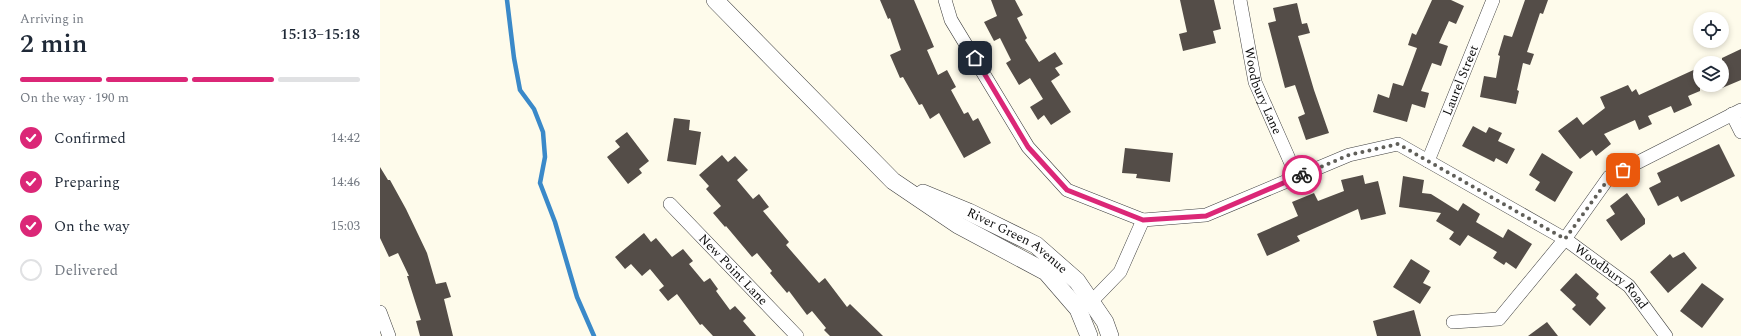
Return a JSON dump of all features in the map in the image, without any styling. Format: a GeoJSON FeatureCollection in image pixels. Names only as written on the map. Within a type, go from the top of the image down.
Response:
{"type":"FeatureCollection","features":[{"type":"Feature","properties":{"kind":"street","name":"River Green Avenue"},"geometry":{"type":"LineString","coordinates":[[715,0],[893,181],[969,212],[1036,245],[1077,281],[1085,305],[1089,336]]}},
{"type":"Feature","properties":{"kind":"street"},"geometry":{"type":"LineString","coordinates":[[945,0],[952,20],[1028,147],[1067,190],[1143,220],[1120,272],[1085,305]]}},
{"type":"Feature","properties":{"kind":"street","name":"Woodbury Lane"},"geometry":{"type":"LineString","coordinates":[[1240,0],[1255,82],[1297,177]]}},
{"type":"Feature","properties":{"kind":"street","name":"Laurel Street"},"geometry":{"type":"LineString","coordinates":[[1428,161],[1493,0]]}},
{"type":"Feature","properties":{"kind":"street"},"geometry":{"type":"LineString","coordinates":[[1453,322],[1499,318],[1565,239],[1610,177],[1737,112],[1741,132]]}},
{"type":"Feature","properties":{"kind":"street","name":"Woodbury Road"},"geometry":{"type":"LineString","coordinates":[[1143,220],[1206,216],[1349,155],[1398,144],[1565,239],[1630,286],[1666,336]]}},
{"type":"Feature","properties":{"kind":"street","name":"New Point Lane"},"geometry":{"type":"LineString","coordinates":[[670,204],[797,336]]}},
{"type":"Feature","properties":{"kind":"street","name":"River Green Avenue"},"geometry":{"type":"LineString","coordinates":[[1085,305],[1105,322],[1110,336]]}},
{"type":"Feature","properties":{"kind":"street"},"geometry":{"type":"LineString","coordinates":[[380,312],[389,336]]}},
{"type":"Feature","properties":{"kind":"building"},"geometry":{"type":"Polygon","coordinates":[[[880,0],[914,0],[934,47],[927,50],[938,75],[947,70],[956,87],[951,90],[964,114],[968,112],[973,121],[978,118],[991,143],[964,158],[939,113],[930,119],[922,104],[919,105],[903,77],[900,78],[890,55],[901,50],[890,18],[888,19],[880,0]]]}},
{"type":"Feature","properties":{"kind":"building"},"geometry":{"type":"Polygon","coordinates":[[[991,0],[1015,0],[1023,15],[1017,18],[1027,38],[1025,40],[1039,62],[1055,52],[1063,64],[1055,68],[1060,75],[1051,81],[1071,112],[1051,125],[1044,115],[1038,120],[1030,107],[1043,99],[1030,78],[1019,85],[1006,63],[1011,60],[1000,38],[994,41],[984,22],[997,16],[991,0]]]}},
{"type":"Feature","properties":{"kind":"building"},"geometry":{"type":"Polygon","coordinates":[[[1180,0],[1214,0],[1221,29],[1213,31],[1216,43],[1183,51],[1179,34],[1187,32],[1180,0]]]}},
{"type":"Feature","properties":{"kind":"building"},"geometry":{"type":"Polygon","coordinates":[[[1432,0],[1451,0],[1464,6],[1456,24],[1449,21],[1439,43],[1448,46],[1441,66],[1432,63],[1421,91],[1429,93],[1425,108],[1412,104],[1407,122],[1373,112],[1378,94],[1389,98],[1393,83],[1403,86],[1417,48],[1408,45],[1412,33],[1416,35],[1432,0]]]}},
{"type":"Feature","properties":{"kind":"building"},"geometry":{"type":"Polygon","coordinates":[[[1525,0],[1548,0],[1543,14],[1540,13],[1527,52],[1534,54],[1530,65],[1523,63],[1517,90],[1519,91],[1516,104],[1480,97],[1484,76],[1496,78],[1500,56],[1498,55],[1504,35],[1512,37],[1525,0]]]}},
{"type":"Feature","properties":{"kind":"building"},"geometry":{"type":"Polygon","coordinates":[[[1297,3],[1302,24],[1307,23],[1310,33],[1298,36],[1329,133],[1306,140],[1298,117],[1305,114],[1295,85],[1285,88],[1268,23],[1276,21],[1273,8],[1297,3]]]}},
{"type":"Feature","properties":{"kind":"building"},"geometry":{"type":"Polygon","coordinates":[[[1741,49],[1741,80],[1729,85],[1729,56],[1726,56],[1741,49]]]}},
{"type":"Feature","properties":{"kind":"building"},"geometry":{"type":"Polygon","coordinates":[[[1693,70],[1693,92],[1698,92],[1688,96],[1692,105],[1674,113],[1671,106],[1648,116],[1652,124],[1639,130],[1635,120],[1604,134],[1611,144],[1596,156],[1592,150],[1580,159],[1558,131],[1577,117],[1583,125],[1605,108],[1600,97],[1628,85],[1632,92],[1636,89],[1639,95],[1693,70]]]}},
{"type":"Feature","properties":{"kind":"building"},"geometry":{"type":"Polygon","coordinates":[[[674,118],[690,120],[689,130],[701,132],[696,165],[667,161],[674,118]]]}},
{"type":"Feature","properties":{"kind":"building"},"geometry":{"type":"Polygon","coordinates":[[[1473,126],[1486,133],[1489,127],[1502,133],[1498,141],[1515,149],[1507,164],[1496,158],[1494,162],[1462,146],[1473,126]]]}},
{"type":"Feature","properties":{"kind":"building"},"geometry":{"type":"Polygon","coordinates":[[[627,132],[649,161],[639,169],[642,173],[628,184],[607,157],[620,147],[615,141],[627,132]]]}},
{"type":"Feature","properties":{"kind":"building"},"geometry":{"type":"Polygon","coordinates":[[[1719,144],[1735,176],[1681,202],[1678,196],[1658,206],[1649,188],[1661,182],[1657,173],[1719,144]]]}},
{"type":"Feature","properties":{"kind":"building"},"geometry":{"type":"Polygon","coordinates":[[[1125,148],[1173,153],[1170,182],[1136,178],[1137,174],[1122,173],[1125,148]]]}},
{"type":"Feature","properties":{"kind":"building"},"geometry":{"type":"Polygon","coordinates":[[[1542,153],[1573,172],[1555,202],[1535,190],[1540,182],[1529,175],[1542,153]]]}},
{"type":"Feature","properties":{"kind":"building"},"geometry":{"type":"Polygon","coordinates":[[[722,155],[728,162],[735,156],[748,170],[737,180],[753,199],[759,194],[769,207],[763,211],[789,242],[786,245],[819,283],[825,278],[847,307],[850,304],[883,336],[830,336],[824,330],[826,328],[812,311],[807,315],[789,291],[787,293],[770,273],[772,271],[757,253],[752,257],[726,226],[725,227],[713,213],[721,206],[706,189],[709,186],[699,175],[722,155]]]}},
{"type":"Feature","properties":{"kind":"building"},"geometry":{"type":"Polygon","coordinates":[[[380,167],[388,180],[390,180],[406,209],[427,253],[436,284],[446,282],[451,297],[444,299],[453,336],[420,336],[416,321],[421,320],[407,276],[409,276],[398,253],[389,257],[380,238],[380,167]]]}},
{"type":"Feature","properties":{"kind":"building"},"geometry":{"type":"Polygon","coordinates":[[[1363,175],[1365,184],[1378,181],[1386,214],[1361,220],[1358,209],[1297,236],[1300,241],[1267,256],[1257,234],[1298,216],[1292,202],[1314,193],[1318,201],[1344,191],[1341,180],[1363,175]]]}},
{"type":"Feature","properties":{"kind":"building"},"geometry":{"type":"Polygon","coordinates":[[[1403,176],[1424,180],[1422,193],[1431,194],[1458,211],[1463,203],[1480,214],[1476,222],[1503,238],[1508,229],[1532,244],[1516,269],[1506,262],[1504,265],[1493,258],[1497,252],[1468,235],[1460,246],[1449,239],[1454,232],[1436,221],[1441,213],[1399,207],[1403,176]]]}},
{"type":"Feature","properties":{"kind":"building"},"geometry":{"type":"Polygon","coordinates":[[[1627,193],[1645,219],[1645,224],[1621,241],[1606,220],[1615,214],[1610,206],[1627,193]]]}},
{"type":"Feature","properties":{"kind":"building"},"geometry":{"type":"Polygon","coordinates":[[[644,233],[651,242],[656,238],[672,257],[683,249],[693,261],[689,264],[704,282],[710,278],[718,289],[716,291],[730,310],[735,306],[746,318],[743,321],[756,336],[713,336],[702,324],[700,325],[677,294],[668,301],[659,290],[664,286],[650,269],[642,276],[631,264],[625,269],[615,257],[644,233]]]}},
{"type":"Feature","properties":{"kind":"building"},"geometry":{"type":"Polygon","coordinates":[[[1684,252],[1697,268],[1668,293],[1650,272],[1670,254],[1673,258],[1684,252]]]}},
{"type":"Feature","properties":{"kind":"building"},"geometry":{"type":"Polygon","coordinates":[[[1411,259],[1430,271],[1423,283],[1431,287],[1420,304],[1393,287],[1411,259]]]}},
{"type":"Feature","properties":{"kind":"building"},"geometry":{"type":"Polygon","coordinates":[[[1576,273],[1599,294],[1596,298],[1606,308],[1590,326],[1572,309],[1576,305],[1560,290],[1576,273]]]}},
{"type":"Feature","properties":{"kind":"building"},"geometry":{"type":"Polygon","coordinates":[[[1702,283],[1724,299],[1702,328],[1680,311],[1702,283]]]}},
{"type":"Feature","properties":{"kind":"building"},"geometry":{"type":"Polygon","coordinates":[[[1414,310],[1421,336],[1377,336],[1373,321],[1414,310]]]}},
{"type":"Feature","properties":{"kind":"building"},"geometry":{"type":"Polygon","coordinates":[[[1547,322],[1558,336],[1528,336],[1547,322]]]}},
{"type":"Feature","properties":{"kind":"waterway"},"geometry":{"type":"LineString","coordinates":[[507,0],[514,58],[520,90],[534,109],[543,132],[545,157],[540,183],[555,222],[577,297],[594,336]]}},
{"type":"Feature","properties":{"kind":"way so far"},"geometry":{"type":"LineString","coordinates":[[1302,175],[1349,155],[1398,144],[1565,239],[1610,177],[1623,170]]}},
{"type":"Feature","properties":{"kind":"route"},"geometry":{"type":"LineString","coordinates":[[975,58],[1028,147],[1067,190],[1143,220],[1206,216],[1302,175]]}}]}
